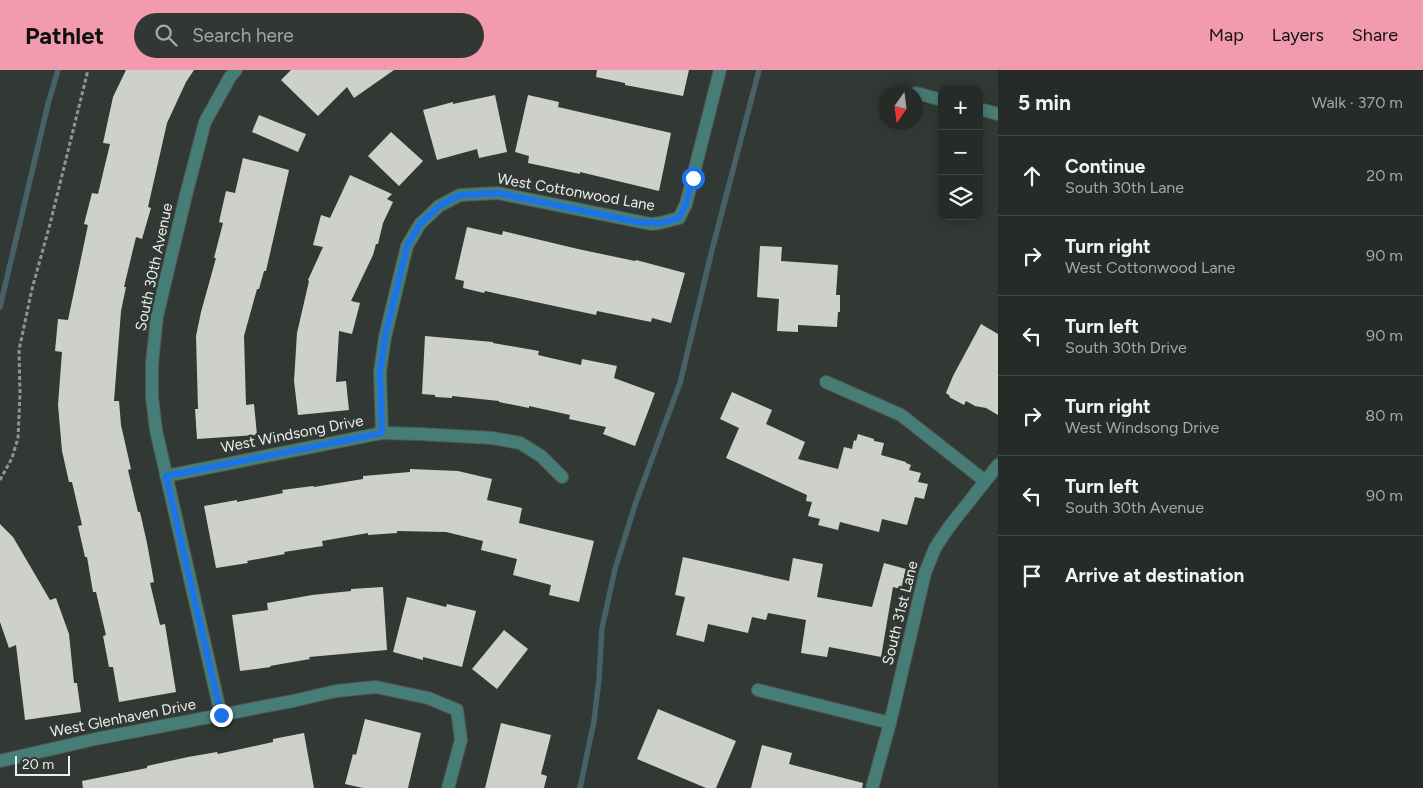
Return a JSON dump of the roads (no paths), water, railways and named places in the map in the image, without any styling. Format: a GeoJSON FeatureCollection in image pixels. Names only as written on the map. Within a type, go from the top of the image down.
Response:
{"type":"FeatureCollection","features":[{"type":"Feature","properties":{"kind":"street","name":"South 30th Avenue"},"geometry":{"type":"LineString","coordinates":[[221,715],[156,430],[152,397],[152,364],[157,316],[186,195],[206,122],[236,70]]}},
{"type":"Feature","properties":{"kind":"street","name":"West Cottonwood Lane"},"geometry":{"type":"LineString","coordinates":[[382,433],[380,372],[385,337],[407,246],[420,224],[439,206],[460,195],[498,193],[637,222],[660,223],[679,218],[686,204],[720,70]]}},
{"type":"Feature","properties":{"kind":"street"},"geometry":{"type":"LineString","coordinates":[[923,95],[938,99]]}},
{"type":"Feature","properties":{"kind":"street"},"geometry":{"type":"LineString","coordinates":[[983,110],[998,114]]}},
{"type":"Feature","properties":{"kind":"street"},"geometry":{"type":"LineString","coordinates":[[826,382],[901,415],[986,481]]}},
{"type":"Feature","properties":{"kind":"street","name":"West Windsong Drive"},"geometry":{"type":"LineString","coordinates":[[166,476],[382,433],[492,438],[520,443],[541,456],[562,477]]}},
{"type":"Feature","properties":{"kind":"street","name":"South 31st Lane"},"geometry":{"type":"LineString","coordinates":[[872,788],[890,722],[925,573],[935,548],[949,527],[998,465]]}},
{"type":"Feature","properties":{"kind":"street","name":"West Glenhaven Drive"},"geometry":{"type":"LineString","coordinates":[[0,761],[95,739],[336,691],[376,687],[428,698],[457,710],[461,740],[448,788]]}},
{"type":"Feature","properties":{"kind":"street"},"geometry":{"type":"LineString","coordinates":[[758,690],[890,722]]}},
{"type":"Feature","properties":{"kind":"waterway"},"geometry":{"type":"LineString","coordinates":[[0,307],[48,104],[58,70]]}},
{"type":"Feature","properties":{"kind":"waterway"},"geometry":{"type":"LineString","coordinates":[[580,788],[594,721],[602,628],[615,569],[636,502],[680,383],[711,254],[759,70]]}}]}
